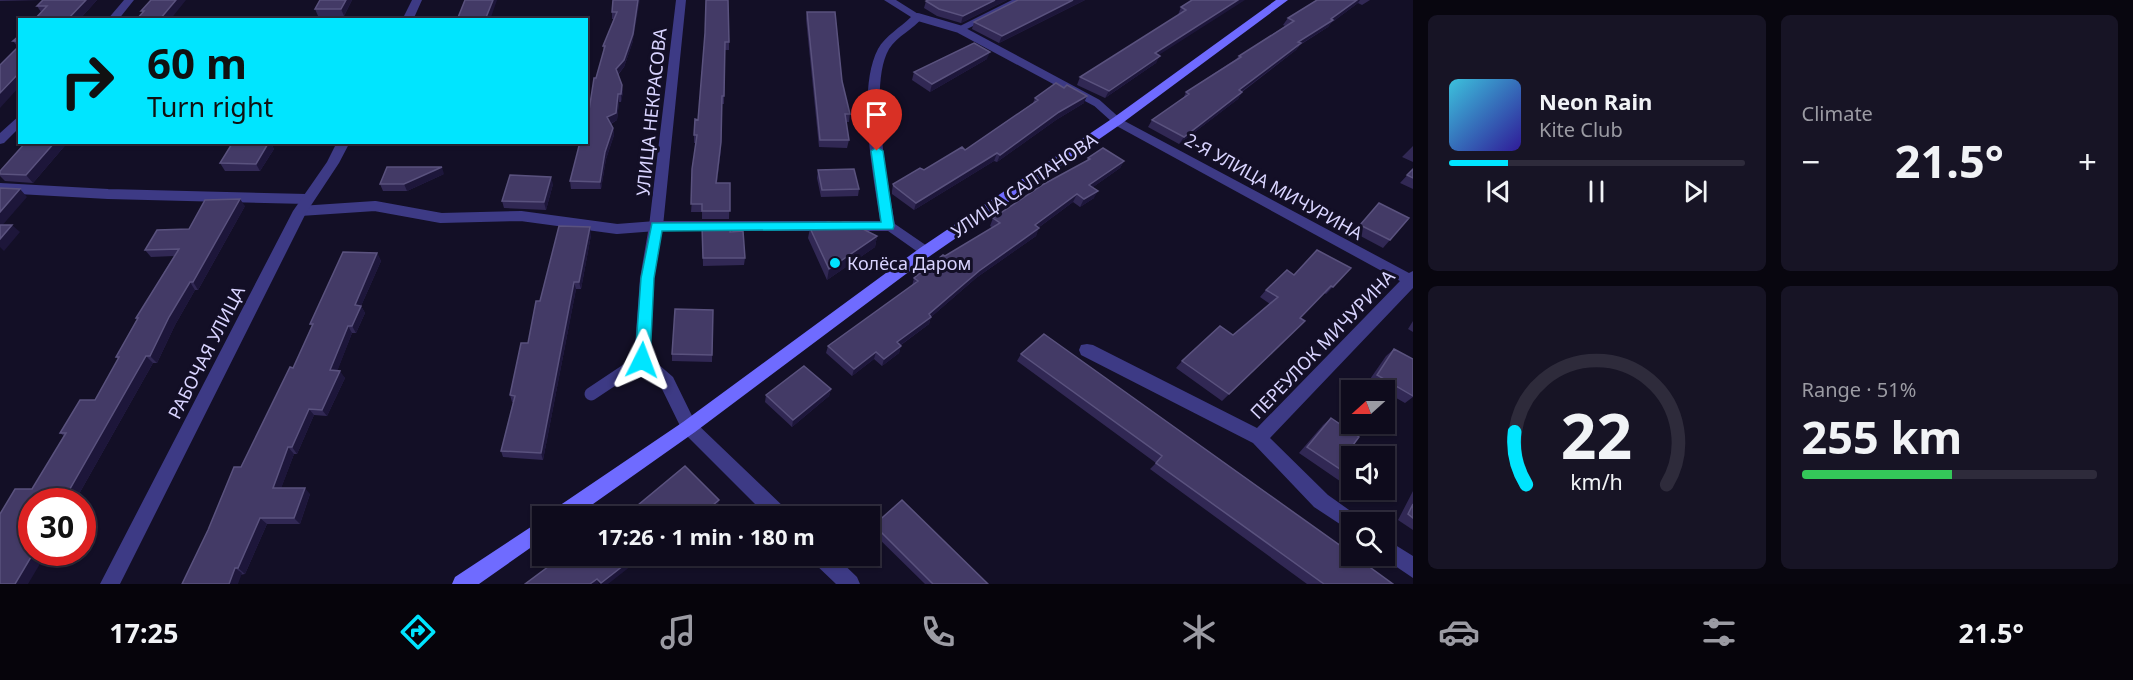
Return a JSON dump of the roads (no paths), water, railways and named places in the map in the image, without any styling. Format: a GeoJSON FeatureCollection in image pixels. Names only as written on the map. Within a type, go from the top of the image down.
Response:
{"type":"FeatureCollection","features":[{"type":"Feature","properties":{"kind":"main road","name":"УЛИЦА САЛТАНОВА"},"geometry":{"type":"LineString","coordinates":[[574,506],[688,427],[925,252],[1117,121],[1283,0]]}},
{"type":"Feature","properties":{"kind":"main road"},"geometry":{"type":"LineString","coordinates":[[462,584],[532,536]]}},
{"type":"Feature","properties":{"kind":"street"},"geometry":{"type":"LineString","coordinates":[[114,18],[129,0]]}},
{"type":"Feature","properties":{"kind":"street"},"geometry":{"type":"LineString","coordinates":[[405,18],[417,0]]}},
{"type":"Feature","properties":{"kind":"street","name":"УЛИЦА НЕКРАСОВА"},"geometry":{"type":"LineString","coordinates":[[642,360],[647,278],[656,226],[681,0]]}},
{"type":"Feature","properties":{"kind":"street"},"geometry":{"type":"LineString","coordinates":[[889,0],[918,17],[884,49],[875,82],[877,151],[888,226],[925,252]]}},
{"type":"Feature","properties":{"kind":"street"},"geometry":{"type":"LineString","coordinates":[[959,29],[1020,0]]}},
{"type":"Feature","properties":{"kind":"street"},"geometry":{"type":"LineString","coordinates":[[0,140],[18,121]]}},
{"type":"Feature","properties":{"kind":"street","name":"2-Я УЛИЦА МИЧУРИНА"},"geometry":{"type":"LineString","coordinates":[[1117,121],[1412,280]]}},
{"type":"Feature","properties":{"kind":"street","name":"РАБОЧАЯ УЛИЦА"},"geometry":{"type":"LineString","coordinates":[[110,584],[303,205],[333,163],[343,144]]}},
{"type":"Feature","properties":{"kind":"street","name":"ПЕРЕУЛОК МИЧУРИНА"},"geometry":{"type":"LineString","coordinates":[[1259,438],[1412,280]]}},
{"type":"Feature","properties":{"kind":"street"},"geometry":{"type":"LineString","coordinates":[[1087,350],[1259,438],[1321,501],[1341,515]]}},
{"type":"Feature","properties":{"kind":"street"},"geometry":{"type":"LineString","coordinates":[[642,360],[667,382],[688,427],[770,506]]}},
{"type":"Feature","properties":{"kind":"street"},"geometry":{"type":"LineString","coordinates":[[1395,555],[1413,568]]}},
{"type":"Feature","properties":{"kind":"street"},"geometry":{"type":"LineString","coordinates":[[831,566],[850,584]]}},
{"type":"Feature","properties":{"kind":"lane"},"geometry":{"type":"LineString","coordinates":[[918,17],[959,29],[1097,104],[1117,121]]}},
{"type":"Feature","properties":{"kind":"lane"},"geometry":{"type":"LineString","coordinates":[[0,188],[303,205],[375,206],[441,218],[521,216],[617,229],[656,226],[888,226]]}},
{"type":"Feature","properties":{"kind":"lane"},"geometry":{"type":"LineString","coordinates":[[591,394],[642,360]]}},
{"type":"Feature","properties":{"kind":"place","name":"Колёса Даром"},"geometry":{"type":"Point","coordinates":[835,263]}}]}
